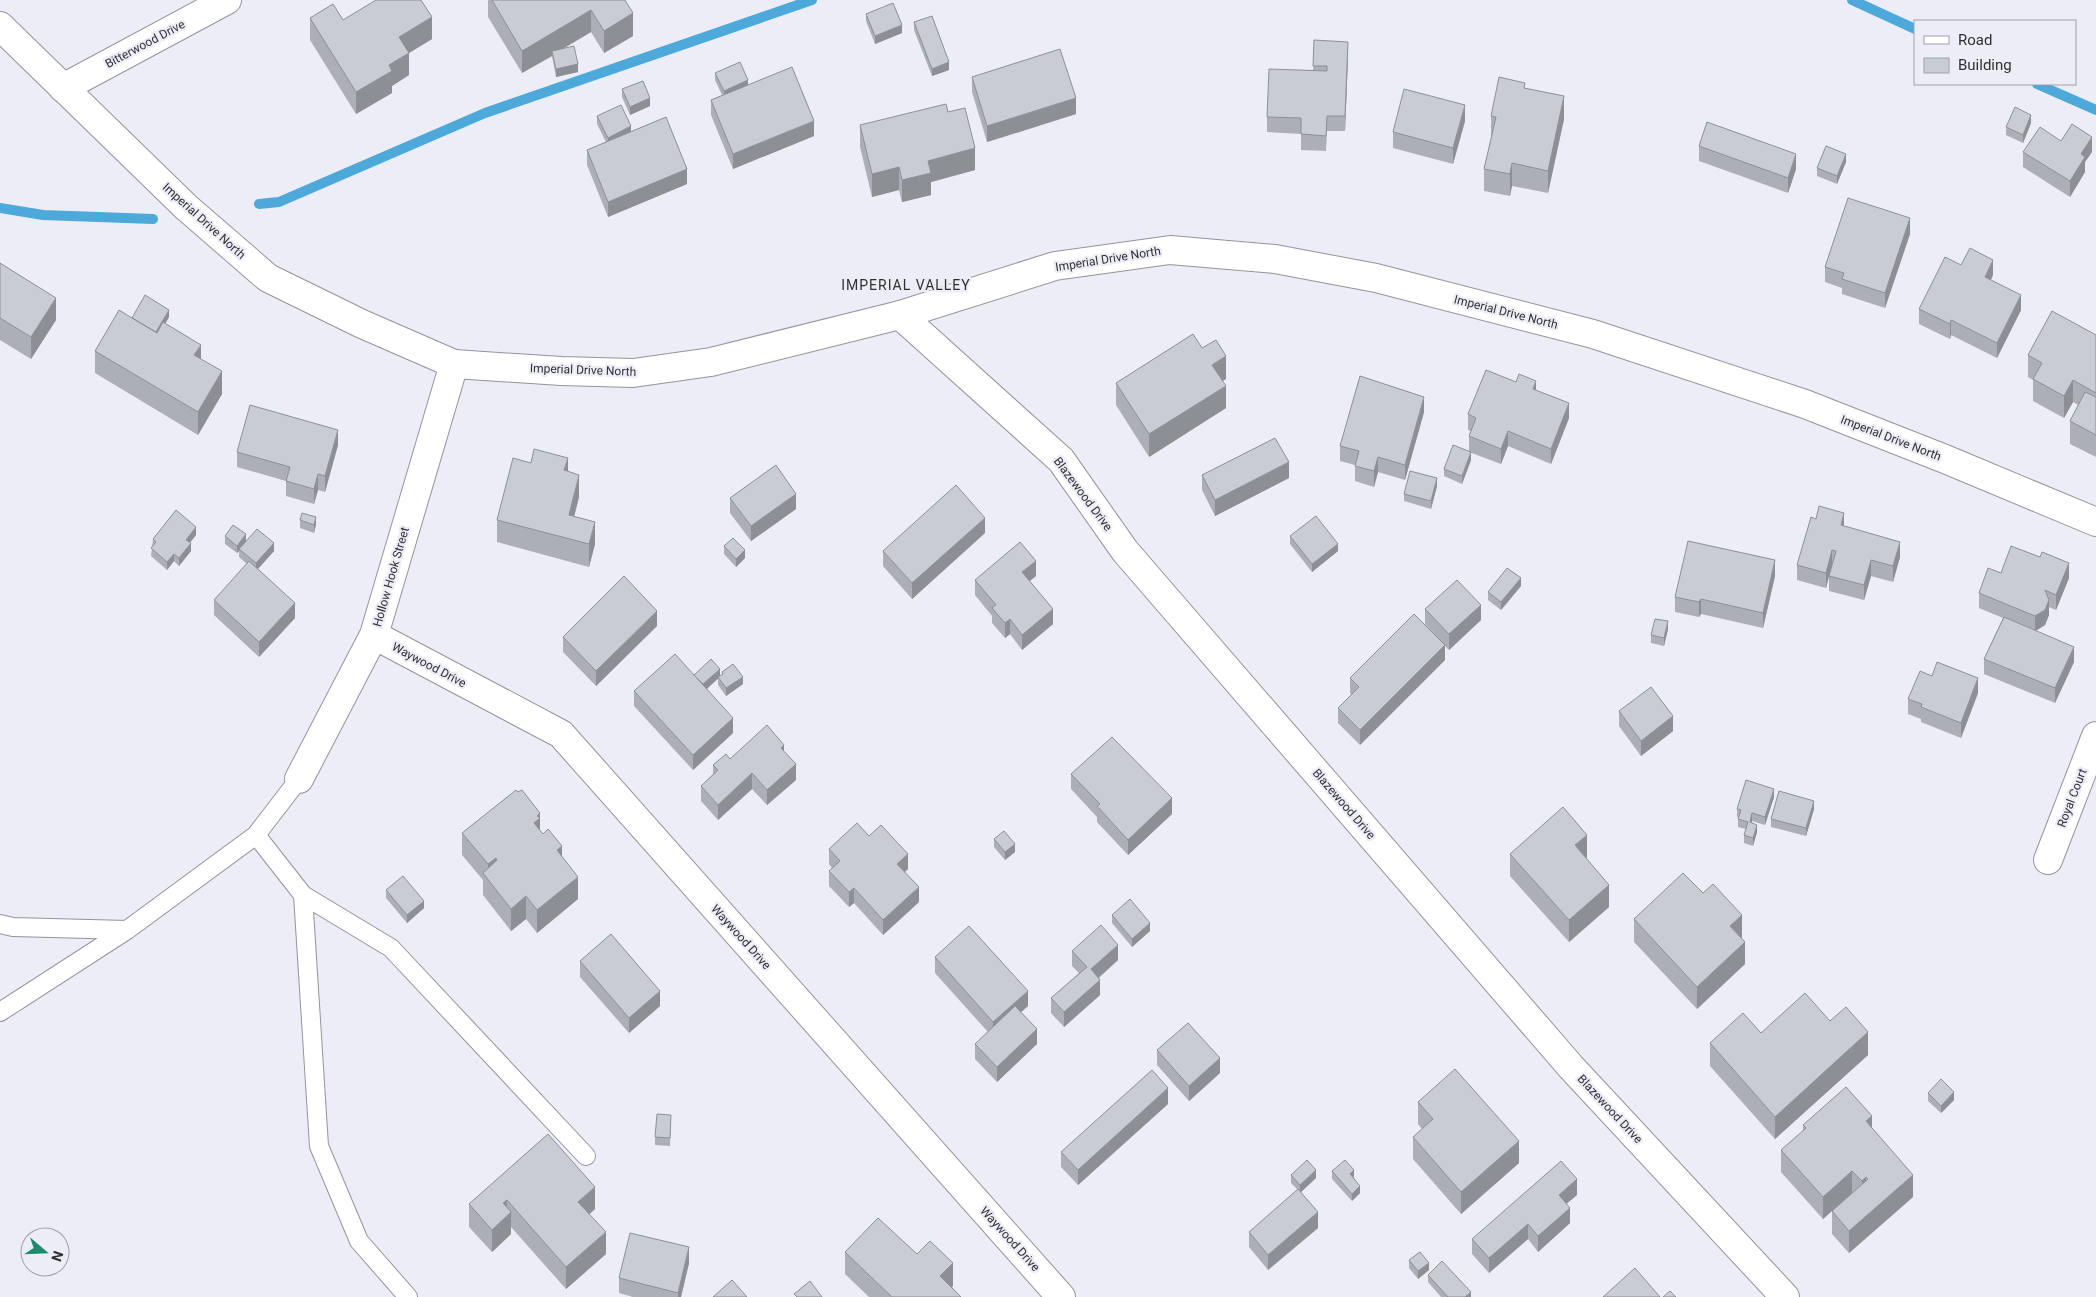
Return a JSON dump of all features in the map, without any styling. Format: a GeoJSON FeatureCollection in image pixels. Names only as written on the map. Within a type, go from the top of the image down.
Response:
{"type":"FeatureCollection","features":[{"type":"Feature","properties":{"kind":"street","name":"Bitterwood Drive"},"geometry":{"type":"LineString","coordinates":[[63,88],[228,0]]}},
{"type":"Feature","properties":{"kind":"street","name":"Imperial Drive North"},"geometry":{"type":"LineString","coordinates":[[0,26],[186,207],[268,278],[362,324],[454,364],[561,371],[633,373],[711,362],[900,315],[1055,266],[1170,250],[1275,259],[1376,278],[1593,334],[1805,404],[1945,459],[2096,522]]}},
{"type":"Feature","properties":{"kind":"street","name":"Blazewood Drive"},"geometry":{"type":"LineString","coordinates":[[900,315],[1061,460],[1125,551],[1552,1045],[1785,1297]]}},
{"type":"Feature","properties":{"kind":"street","name":"Hollow Hook Street"},"geometry":{"type":"LineString","coordinates":[[300,779],[374,635],[454,364]]}},
{"type":"Feature","properties":{"kind":"street","name":"Waywood Drive"},"geometry":{"type":"LineString","coordinates":[[374,635],[561,734],[1062,1297]]}},
{"type":"Feature","properties":{"kind":"street","name":"Royal Court"},"geometry":{"type":"LineString","coordinates":[[2048,860],[2096,736]]}},
{"type":"Feature","properties":{"kind":"lane"},"geometry":{"type":"LineString","coordinates":[[0,1012],[127,930],[256,835],[300,779]]}},
{"type":"Feature","properties":{"kind":"lane"},"geometry":{"type":"LineString","coordinates":[[256,835],[303,895],[391,948],[586,1156]]}},
{"type":"Feature","properties":{"kind":"lane"},"geometry":{"type":"LineString","coordinates":[[303,895],[319,1146],[359,1241],[408,1297]]}},
{"type":"Feature","properties":{"kind":"lane"},"geometry":{"type":"LineString","coordinates":[[0,924],[13,927],[127,930]]}},
{"type":"Feature","properties":{"kind":"building"},"geometry":{"type":"Polygon","coordinates":[[[376,0],[421,0],[432,17],[399,37],[409,53],[389,65],[392,71],[356,92],[310,18],[333,4],[343,20],[376,0]]]}},
{"type":"Feature","properties":{"kind":"building"},"geometry":{"type":"Polygon","coordinates":[[[492,0],[625,0],[633,13],[604,31],[591,10],[522,51],[492,0]]]}},
{"type":"Feature","properties":{"kind":"building"},"geometry":{"type":"Polygon","coordinates":[[[893,3],[902,25],[875,36],[866,14],[893,3]]]}},
{"type":"Feature","properties":{"kind":"building"},"geometry":{"type":"Polygon","coordinates":[[[932,16],[949,62],[932,69],[914,22],[932,16]]]}},
{"type":"Feature","properties":{"kind":"building"},"geometry":{"type":"Polygon","coordinates":[[[1314,40],[1348,42],[1345,116],[1327,116],[1326,136],[1301,134],[1301,118],[1267,117],[1269,69],[1327,71],[1327,66],[1313,66],[1314,40]]]}},
{"type":"Feature","properties":{"kind":"building"},"geometry":{"type":"Polygon","coordinates":[[[574,46],[578,64],[556,69],[552,51],[574,46]]]}},
{"type":"Feature","properties":{"kind":"building"},"geometry":{"type":"Polygon","coordinates":[[[1060,49],[1076,98],[987,126],[972,77],[1060,49]]]}},
{"type":"Feature","properties":{"kind":"building"},"geometry":{"type":"Polygon","coordinates":[[[740,62],[748,80],[724,91],[715,73],[740,62]]]}},
{"type":"Feature","properties":{"kind":"building"},"geometry":{"type":"Polygon","coordinates":[[[792,67],[814,121],[733,154],[711,100],[792,67]]]}},
{"type":"Feature","properties":{"kind":"building"},"geometry":{"type":"Polygon","coordinates":[[[1499,77],[1525,83],[1524,88],[1564,96],[1548,171],[1512,163],[1510,174],[1484,169],[1496,117],[1491,116],[1499,77]]]}},
{"type":"Feature","properties":{"kind":"building"},"geometry":{"type":"Polygon","coordinates":[[[643,81],[650,98],[630,107],[622,89],[643,81]]]}},
{"type":"Feature","properties":{"kind":"building"},"geometry":{"type":"Polygon","coordinates":[[[1404,89],[1465,105],[1453,148],[1393,132],[1404,89]]]}},
{"type":"Feature","properties":{"kind":"building"},"geometry":{"type":"Polygon","coordinates":[[[946,104],[948,112],[965,108],[975,148],[928,161],[931,173],[902,180],[899,167],[872,174],[860,125],[946,104]]]}},
{"type":"Feature","properties":{"kind":"building"},"geometry":{"type":"Polygon","coordinates":[[[621,105],[631,126],[608,138],[597,116],[621,105]]]}},
{"type":"Feature","properties":{"kind":"building"},"geometry":{"type":"Polygon","coordinates":[[[2015,107],[2031,115],[2023,135],[2006,127],[2015,107]]]}},
{"type":"Feature","properties":{"kind":"building"},"geometry":{"type":"Polygon","coordinates":[[[666,117],[687,169],[608,202],[587,150],[666,117]]]}},
{"type":"Feature","properties":{"kind":"building"},"geometry":{"type":"Polygon","coordinates":[[[1707,122],[1796,154],[1788,178],[1699,146],[1707,122]]]}},
{"type":"Feature","properties":{"kind":"building"},"geometry":{"type":"Polygon","coordinates":[[[2072,124],[2092,137],[2081,154],[2085,157],[2070,181],[2023,152],[2040,127],[2061,141],[2072,124]]]}},
{"type":"Feature","properties":{"kind":"building"},"geometry":{"type":"Polygon","coordinates":[[[1826,146],[1846,154],[1837,176],[1817,168],[1826,146]]]}},
{"type":"Feature","properties":{"kind":"building"},"geometry":{"type":"Polygon","coordinates":[[[1848,198],[1910,218],[1885,293],[1842,279],[1844,273],[1825,267],[1848,198]]]}},
{"type":"Feature","properties":{"kind":"building"},"geometry":{"type":"Polygon","coordinates":[[[1970,248],[1993,260],[1985,277],[2021,295],[1997,343],[1951,320],[1950,324],[1919,309],[1945,257],[1961,265],[1970,248]]]}},
{"type":"Feature","properties":{"kind":"building"},"geometry":{"type":"Polygon","coordinates":[[[0,263],[56,298],[31,337],[0,318],[0,263]]]}},
{"type":"Feature","properties":{"kind":"building"},"geometry":{"type":"Polygon","coordinates":[[[145,295],[169,310],[156,332],[132,318],[145,295]]]}},
{"type":"Feature","properties":{"kind":"building"},"geometry":{"type":"Polygon","coordinates":[[[119,310],[157,333],[163,322],[201,345],[194,355],[222,371],[198,412],[95,351],[119,310]]]}},
{"type":"Feature","properties":{"kind":"building"},"geometry":{"type":"Polygon","coordinates":[[[2052,311],[2096,335],[2096,393],[2073,380],[2064,396],[2033,379],[2042,363],[2028,355],[2052,311]]]}},
{"type":"Feature","properties":{"kind":"building"},"geometry":{"type":"Polygon","coordinates":[[[1193,334],[1202,348],[1216,340],[1226,356],[1212,365],[1226,386],[1149,434],[1116,383],[1193,334]]]}},
{"type":"Feature","properties":{"kind":"building"},"geometry":{"type":"Polygon","coordinates":[[[1486,370],[1516,382],[1519,374],[1536,381],[1533,389],[1569,403],[1551,449],[1508,431],[1501,449],[1469,436],[1476,418],[1468,414],[1486,370]]]}},
{"type":"Feature","properties":{"kind":"building"},"geometry":{"type":"Polygon","coordinates":[[[1360,376],[1424,397],[1405,465],[1378,457],[1374,471],[1355,466],[1359,451],[1340,446],[1360,376]]]}},
{"type":"Feature","properties":{"kind":"building"},"geometry":{"type":"Polygon","coordinates":[[[2085,392],[2096,397],[2096,435],[2070,421],[2085,392]]]}},
{"type":"Feature","properties":{"kind":"building"},"geometry":{"type":"Polygon","coordinates":[[[250,405],[338,430],[325,476],[318,474],[314,489],[286,481],[290,467],[237,452],[250,405]]]}},
{"type":"Feature","properties":{"kind":"building"},"geometry":{"type":"Polygon","coordinates":[[[1275,438],[1289,462],[1215,500],[1202,475],[1275,438]]]}},
{"type":"Feature","properties":{"kind":"building"},"geometry":{"type":"Polygon","coordinates":[[[1453,445],[1471,452],[1462,476],[1444,469],[1453,445]]]}},
{"type":"Feature","properties":{"kind":"building"},"geometry":{"type":"Polygon","coordinates":[[[534,449],[568,458],[564,470],[579,475],[569,515],[595,522],[589,544],[497,520],[513,458],[531,463],[534,449]]]}},
{"type":"Feature","properties":{"kind":"building"},"geometry":{"type":"Polygon","coordinates":[[[776,465],[796,494],[751,526],[730,498],[776,465]]]}},
{"type":"Feature","properties":{"kind":"building"},"geometry":{"type":"Polygon","coordinates":[[[1410,471],[1437,478],[1431,501],[1404,494],[1410,471]]]}},
{"type":"Feature","properties":{"kind":"building"},"geometry":{"type":"Polygon","coordinates":[[[956,485],[985,518],[912,583],[883,551],[956,485]]]}},
{"type":"Feature","properties":{"kind":"building"},"geometry":{"type":"Polygon","coordinates":[[[1819,506],[1844,513],[1841,525],[1900,542],[1893,566],[1871,560],[1864,585],[1829,576],[1836,551],[1832,550],[1826,573],[1797,565],[1811,517],[1816,519],[1819,506]]]}},
{"type":"Feature","properties":{"kind":"building"},"geometry":{"type":"Polygon","coordinates":[[[176,510],[196,527],[186,540],[191,543],[179,558],[174,554],[167,562],[151,548],[156,542],[153,539],[176,510]]]}},
{"type":"Feature","properties":{"kind":"building"},"geometry":{"type":"Polygon","coordinates":[[[302,513],[316,517],[314,525],[300,520],[302,513]]]}},
{"type":"Feature","properties":{"kind":"building"},"geometry":{"type":"Polygon","coordinates":[[[1316,516],[1338,544],[1312,564],[1290,536],[1316,516]]]}},
{"type":"Feature","properties":{"kind":"building"},"geometry":{"type":"Polygon","coordinates":[[[233,525],[246,534],[237,546],[225,536],[233,525]]]}},
{"type":"Feature","properties":{"kind":"building"},"geometry":{"type":"Polygon","coordinates":[[[257,529],[274,543],[256,563],[239,549],[257,529]]]}},
{"type":"Feature","properties":{"kind":"building"},"geometry":{"type":"Polygon","coordinates":[[[733,538],[745,550],[736,559],[724,546],[733,538]]]}},
{"type":"Feature","properties":{"kind":"building"},"geometry":{"type":"Polygon","coordinates":[[[1688,541],[1775,560],[1763,613],[1701,599],[1699,602],[1675,597],[1688,541]]]}},
{"type":"Feature","properties":{"kind":"building"},"geometry":{"type":"Polygon","coordinates":[[[1020,542],[1036,561],[1022,572],[1053,609],[1022,635],[1010,619],[1005,623],[992,608],[996,605],[975,580],[1020,542]]]}},
{"type":"Feature","properties":{"kind":"building"},"geometry":{"type":"Polygon","coordinates":[[[2011,546],[2040,557],[2042,552],[2069,563],[2056,595],[2045,590],[2049,600],[2045,610],[2035,616],[1979,593],[1988,568],[2001,573],[2011,546]]]}},
{"type":"Feature","properties":{"kind":"building"},"geometry":{"type":"Polygon","coordinates":[[[249,561],[295,603],[259,642],[214,600],[249,561]]]}},
{"type":"Feature","properties":{"kind":"building"},"geometry":{"type":"Polygon","coordinates":[[[1507,568],[1521,578],[1501,602],[1488,592],[1507,568]]]}},
{"type":"Feature","properties":{"kind":"building"},"geometry":{"type":"Polygon","coordinates":[[[624,576],[657,611],[596,671],[563,637],[624,576]]]}},
{"type":"Feature","properties":{"kind":"building"},"geometry":{"type":"Polygon","coordinates":[[[1457,580],[1481,605],[1449,634],[1425,609],[1457,580]]]}},
{"type":"Feature","properties":{"kind":"building"},"geometry":{"type":"Polygon","coordinates":[[[1414,614],[1445,645],[1360,730],[1338,708],[1359,687],[1350,678],[1414,614]]]}},
{"type":"Feature","properties":{"kind":"building"},"geometry":{"type":"Polygon","coordinates":[[[2004,617],[2074,647],[2055,688],[1984,659],[2004,617]]]}},
{"type":"Feature","properties":{"kind":"building"},"geometry":{"type":"Polygon","coordinates":[[[1655,619],[1668,621],[1664,638],[1651,635],[1655,619]]]}},
{"type":"Feature","properties":{"kind":"building"},"geometry":{"type":"Polygon","coordinates":[[[675,654],[733,718],[693,755],[634,691],[675,654]]]}},
{"type":"Feature","properties":{"kind":"building"},"geometry":{"type":"Polygon","coordinates":[[[711,659],[720,669],[703,684],[694,675],[711,659]]]}},
{"type":"Feature","properties":{"kind":"building"},"geometry":{"type":"Polygon","coordinates":[[[1937,662],[1978,678],[1961,723],[1921,707],[1922,704],[1908,699],[1920,671],[1932,676],[1937,662]]]}},
{"type":"Feature","properties":{"kind":"building"},"geometry":{"type":"Polygon","coordinates":[[[733,664],[743,677],[726,688],[718,677],[733,664]]]}},
{"type":"Feature","properties":{"kind":"building"},"geometry":{"type":"Polygon","coordinates":[[[1651,687],[1673,716],[1641,741],[1619,711],[1651,687]]]}},
{"type":"Feature","properties":{"kind":"building"},"geometry":{"type":"Polygon","coordinates":[[[767,725],[784,745],[781,748],[796,764],[767,790],[752,773],[718,805],[701,786],[718,770],[713,765],[726,754],[730,759],[767,725]]]}},
{"type":"Feature","properties":{"kind":"building"},"geometry":{"type":"Polygon","coordinates":[[[1112,737],[1172,798],[1128,840],[1097,806],[1100,804],[1071,774],[1112,737]]]}},
{"type":"Feature","properties":{"kind":"building"},"geometry":{"type":"Polygon","coordinates":[[[1746,780],[1774,789],[1765,817],[1752,813],[1750,822],[1757,825],[1753,838],[1744,835],[1748,822],[1738,819],[1741,810],[1737,809],[1746,780]]]}},
{"type":"Feature","properties":{"kind":"building"},"geometry":{"type":"Polygon","coordinates":[[[516,790],[518,792],[522,790],[540,813],[537,816],[540,818],[534,823],[543,834],[548,829],[562,846],[557,850],[578,877],[537,910],[526,896],[511,909],[483,873],[497,860],[496,858],[488,864],[462,833],[516,790]]]}},
{"type":"Feature","properties":{"kind":"building"},"geometry":{"type":"Polygon","coordinates":[[[1779,791],[1814,801],[1806,828],[1771,819],[1779,791]]]}},
{"type":"Feature","properties":{"kind":"building"},"geometry":{"type":"Polygon","coordinates":[[[1563,807],[1587,835],[1575,845],[1609,885],[1569,920],[1510,854],[1563,807]]]}},
{"type":"Feature","properties":{"kind":"building"},"geometry":{"type":"Polygon","coordinates":[[[857,823],[869,836],[881,825],[908,854],[897,864],[919,887],[883,920],[854,888],[849,892],[829,871],[840,861],[829,849],[857,823]]]}},
{"type":"Feature","properties":{"kind":"building"},"geometry":{"type":"Polygon","coordinates":[[[1004,831],[1015,844],[1005,852],[994,839],[1004,831]]]}},
{"type":"Feature","properties":{"kind":"building"},"geometry":{"type":"Polygon","coordinates":[[[1683,873],[1703,893],[1713,884],[1742,915],[1730,926],[1745,942],[1697,987],[1634,919],[1683,873]]]}},
{"type":"Feature","properties":{"kind":"building"},"geometry":{"type":"Polygon","coordinates":[[[403,876],[424,901],[407,915],[386,890],[403,876]]]}},
{"type":"Feature","properties":{"kind":"building"},"geometry":{"type":"Polygon","coordinates":[[[1130,899],[1150,923],[1132,939],[1112,915],[1130,899]]]}},
{"type":"Feature","properties":{"kind":"building"},"geometry":{"type":"Polygon","coordinates":[[[1101,925],[1118,945],[1091,969],[1100,980],[1064,1012],[1051,998],[1087,967],[1072,951],[1101,925]]]}},
{"type":"Feature","properties":{"kind":"building"},"geometry":{"type":"Polygon","coordinates":[[[969,926],[1028,991],[993,1022],[935,957],[969,926]]]}},
{"type":"Feature","properties":{"kind":"building"},"geometry":{"type":"Polygon","coordinates":[[[611,934],[660,991],[629,1018],[580,961],[611,934]]]}},
{"type":"Feature","properties":{"kind":"building"},"geometry":{"type":"Polygon","coordinates":[[[1805,993],[1830,1021],[1846,1007],[1868,1032],[1775,1117],[1710,1043],[1743,1013],[1761,1033],[1805,993]]]}},
{"type":"Feature","properties":{"kind":"building"},"geometry":{"type":"Polygon","coordinates":[[[1015,1006],[1037,1029],[997,1067],[975,1044],[1015,1006]]]}},
{"type":"Feature","properties":{"kind":"building"},"geometry":{"type":"Polygon","coordinates":[[[1188,1023],[1220,1058],[1189,1086],[1157,1050],[1188,1023]]]}},
{"type":"Feature","properties":{"kind":"building"},"geometry":{"type":"Polygon","coordinates":[[[1455,1069],[1519,1141],[1461,1192],[1413,1137],[1433,1119],[1418,1102],[1455,1069]]]}},
{"type":"Feature","properties":{"kind":"building"},"geometry":{"type":"Polygon","coordinates":[[[1152,1070],[1168,1088],[1078,1170],[1061,1152],[1152,1070]]]}},
{"type":"Feature","properties":{"kind":"building"},"geometry":{"type":"Polygon","coordinates":[[[1941,1079],[1954,1092],[1941,1106],[1928,1093],[1941,1079]]]}},
{"type":"Feature","properties":{"kind":"building"},"geometry":{"type":"Polygon","coordinates":[[[1846,1087],[1872,1116],[1866,1121],[1913,1175],[1849,1231],[1832,1211],[1868,1179],[1866,1177],[1862,1181],[1852,1171],[1823,1197],[1781,1150],[1806,1128],[1803,1125],[1846,1087]]]}},
{"type":"Feature","properties":{"kind":"building"},"geometry":{"type":"Polygon","coordinates":[[[657,1114],[671,1115],[670,1138],[655,1137],[657,1114]]]}},
{"type":"Feature","properties":{"kind":"building"},"geometry":{"type":"Polygon","coordinates":[[[548,1134],[595,1187],[578,1202],[606,1232],[566,1267],[507,1200],[503,1203],[511,1212],[492,1230],[469,1204],[548,1134]]]}},
{"type":"Feature","properties":{"kind":"building"},"geometry":{"type":"Polygon","coordinates":[[[1307,1160],[1316,1170],[1300,1185],[1291,1175],[1307,1160]]]}},
{"type":"Feature","properties":{"kind":"building"},"geometry":{"type":"Polygon","coordinates":[[[1345,1160],[1354,1170],[1350,1174],[1360,1186],[1352,1194],[1332,1171],[1345,1160]]]}},
{"type":"Feature","properties":{"kind":"building"},"geometry":{"type":"Polygon","coordinates":[[[1561,1161],[1577,1179],[1559,1195],[1570,1208],[1538,1236],[1528,1224],[1489,1258],[1472,1239],[1561,1161]]]}},
{"type":"Feature","properties":{"kind":"building"},"geometry":{"type":"Polygon","coordinates":[[[1298,1189],[1318,1212],[1268,1255],[1249,1232],[1298,1189]]]}},
{"type":"Feature","properties":{"kind":"building"},"geometry":{"type":"Polygon","coordinates":[[[878,1218],[917,1254],[930,1241],[953,1263],[940,1276],[961,1297],[892,1297],[845,1252],[878,1218]]]}},
{"type":"Feature","properties":{"kind":"building"},"geometry":{"type":"Polygon","coordinates":[[[630,1233],[689,1247],[678,1293],[619,1278],[630,1233]]]}},
{"type":"Feature","properties":{"kind":"building"},"geometry":{"type":"Polygon","coordinates":[[[1420,1252],[1429,1263],[1418,1271],[1409,1260],[1420,1252]]]}},
{"type":"Feature","properties":{"kind":"building"},"geometry":{"type":"Polygon","coordinates":[[[1442,1261],[1471,1292],[1465,1297],[1448,1297],[1428,1275],[1442,1261]]]}},
{"type":"Feature","properties":{"kind":"building"},"geometry":{"type":"Polygon","coordinates":[[[1635,1268],[1660,1297],[1603,1297],[1635,1268]]]}},
{"type":"Feature","properties":{"kind":"building"},"geometry":{"type":"Polygon","coordinates":[[[732,1280],[747,1297],[713,1297],[732,1280]]]}},
{"type":"Feature","properties":{"kind":"building"},"geometry":{"type":"Polygon","coordinates":[[[810,1281],[822,1297],[797,1297],[794,1294],[810,1281]]]}},
{"type":"Feature","properties":{"kind":"building"},"geometry":{"type":"Polygon","coordinates":[[[1670,1291],[1676,1297],[1663,1297],[1670,1291]]]}},
{"type":"Feature","properties":{"kind":"waterway"},"geometry":{"type":"LineString","coordinates":[[259,204],[279,202],[485,113],[812,0]]}},
{"type":"Feature","properties":{"kind":"waterway"},"geometry":{"type":"LineString","coordinates":[[1852,0],[1914,29]]}},
{"type":"Feature","properties":{"kind":"waterway"},"geometry":{"type":"LineString","coordinates":[[2039,85],[2096,110]]}},
{"type":"Feature","properties":{"kind":"waterway"},"geometry":{"type":"LineString","coordinates":[[0,208],[43,215],[153,219]]}},
{"type":"Feature","properties":{"kind":"district","name":"IMPERIAL VALLEY"},"geometry":{"type":"Point","coordinates":[906,285]}}]}
